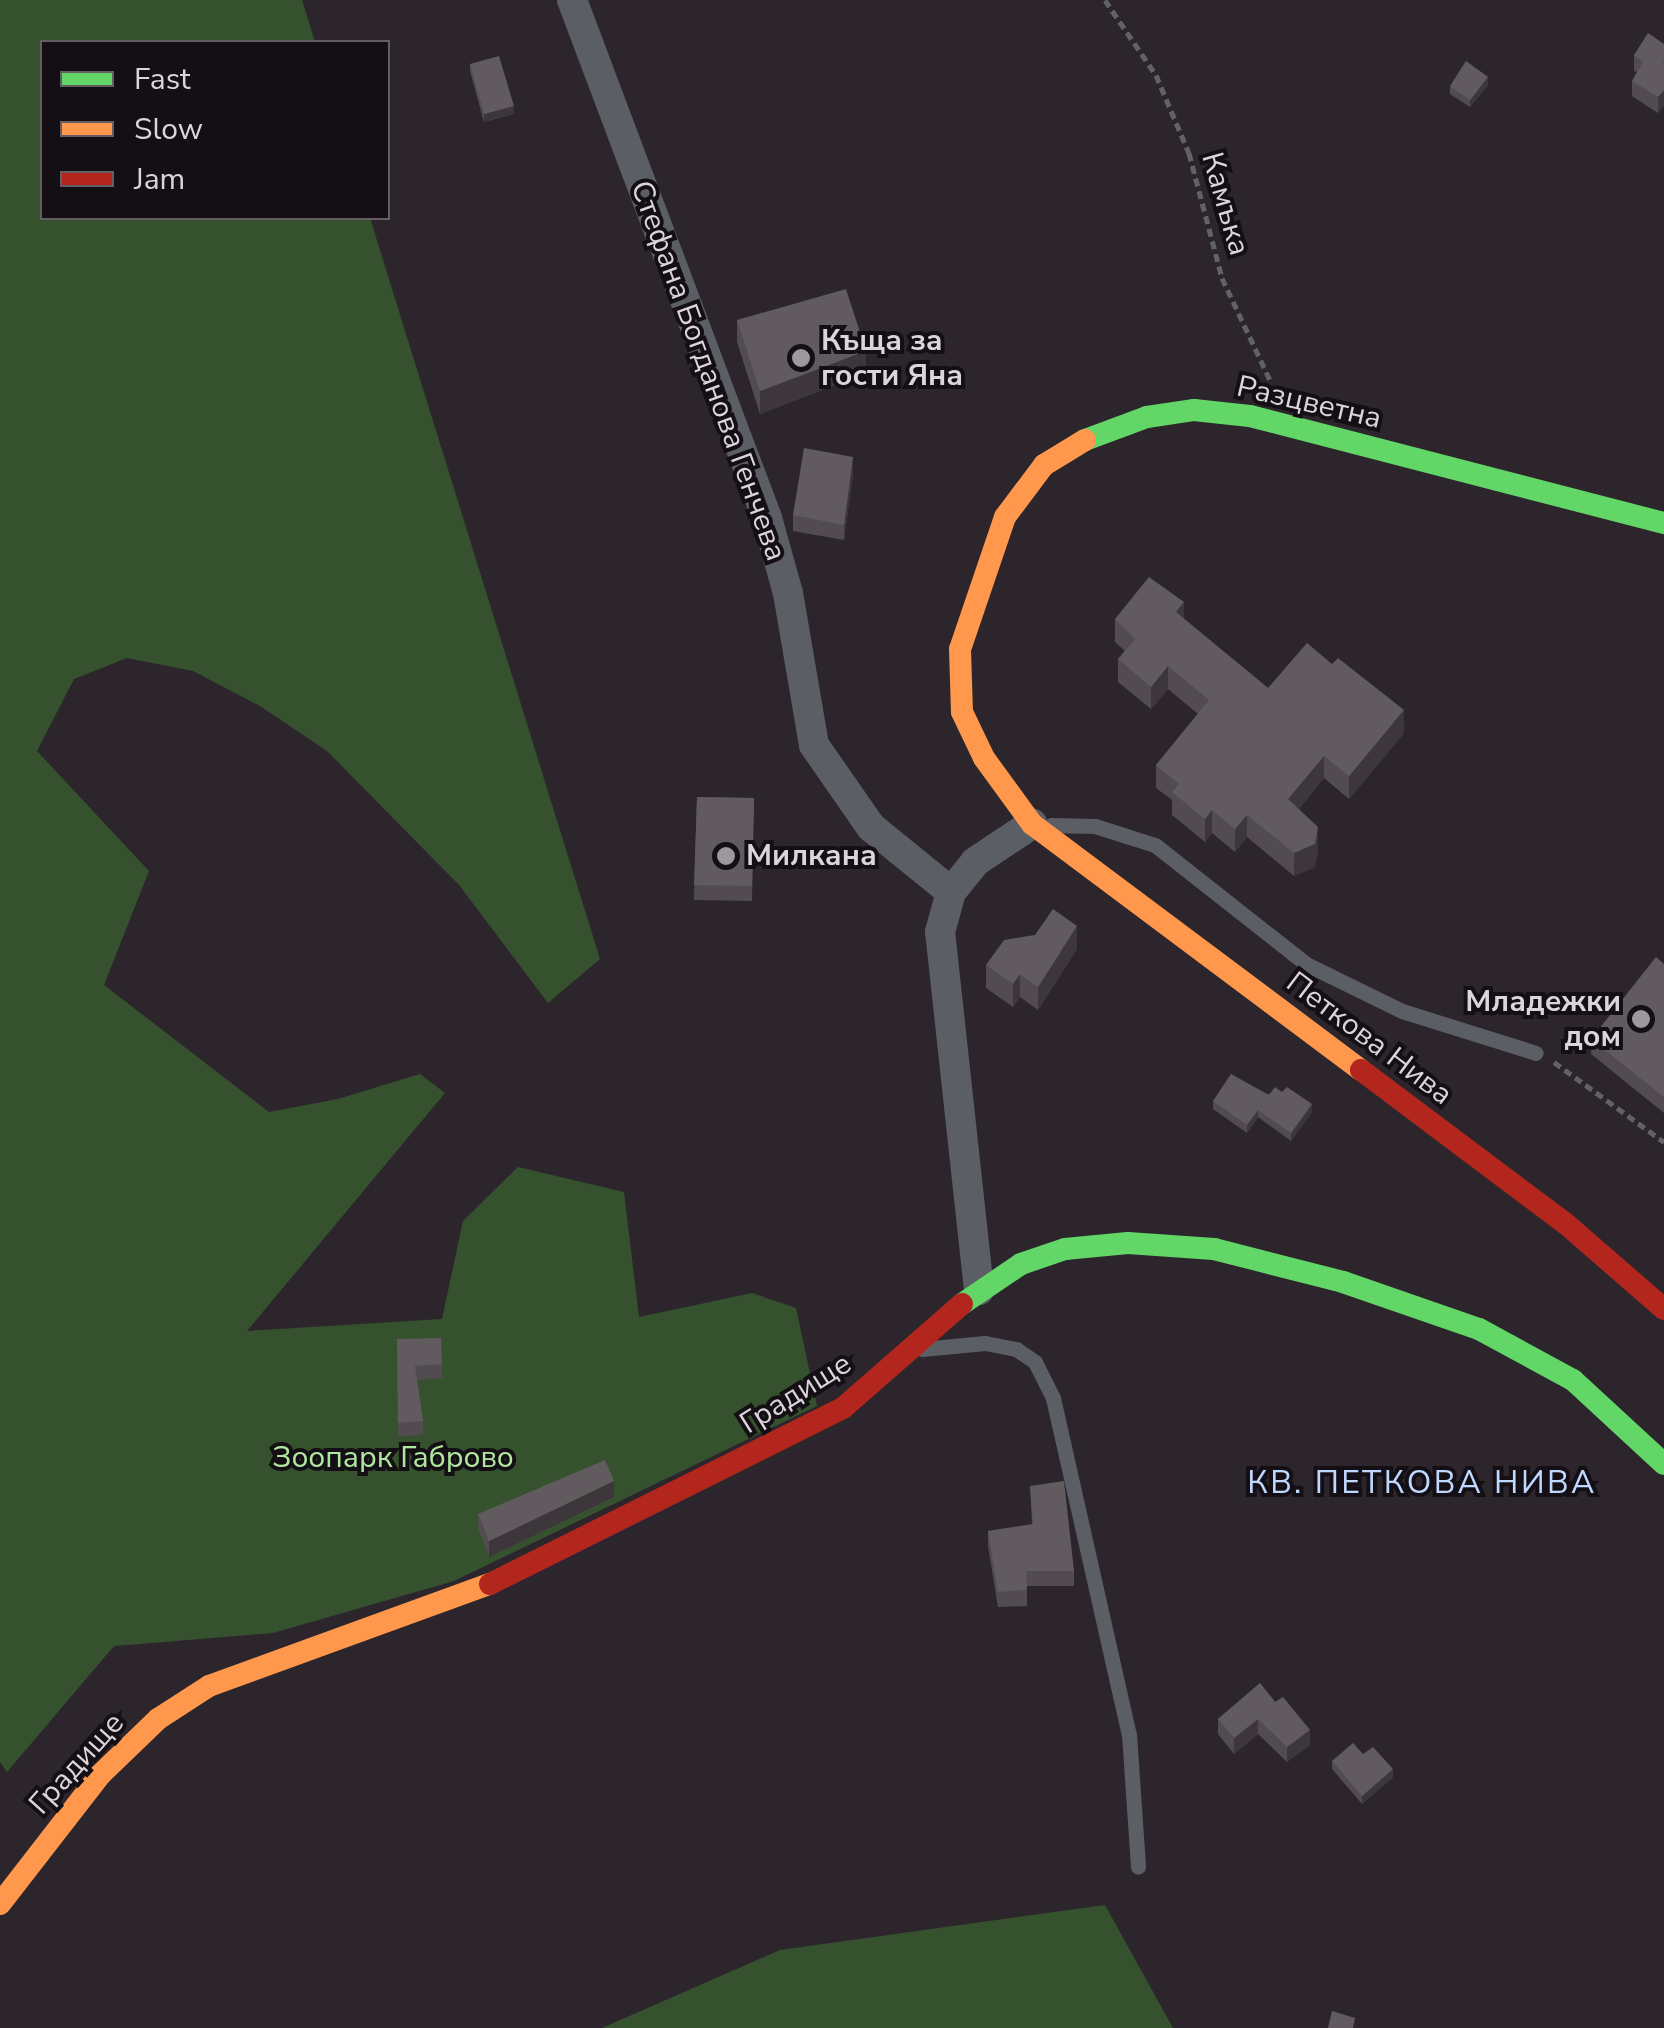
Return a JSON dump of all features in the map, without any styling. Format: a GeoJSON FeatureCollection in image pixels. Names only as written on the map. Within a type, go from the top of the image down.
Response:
{"type":"FeatureCollection","features":[{"type":"Feature","properties":{"kind":"street","name":"Стефана Богданова Генчева"},"geometry":{"type":"LineString","coordinates":[[572,0],[766,518],[788,593],[814,746],[870,827],[952,892]]}},
{"type":"Feature","properties":{"kind":"street","name":"Разцветна"},"geometry":{"type":"LineString","coordinates":[[1032,824],[984,758],[962,712],[960,649],[1005,517],[1044,465],[1100,430],[1194,410],[1289,426],[1664,524]]}},
{"type":"Feature","properties":{"kind":"street"},"geometry":{"type":"LineString","coordinates":[[978,1290],[940,932],[952,892],[975,862],[1032,824]]}},
{"type":"Feature","properties":{"kind":"street","name":"Петкова Нива"},"geometry":{"type":"LineString","coordinates":[[1032,824],[1566,1223],[1664,1308]]}},
{"type":"Feature","properties":{"kind":"street","name":"Градище"},"geometry":{"type":"LineString","coordinates":[[0,1904],[100,1775],[158,1719],[208,1686],[318,1642],[469,1594],[567,1551],[843,1408],[978,1290],[1020,1264],[1065,1249],[1128,1243],[1214,1249],[1343,1282],[1523,1349],[1574,1380],[1664,1464]]}},
{"type":"Feature","properties":{"kind":"lane"},"geometry":{"type":"LineString","coordinates":[[1032,824],[1095,826],[1155,845],[1306,964],[1402,1011],[1536,1053]]}},
{"type":"Feature","properties":{"kind":"lane"},"geometry":{"type":"LineString","coordinates":[[914,1347],[985,1344],[1016,1349],[1036,1362],[1053,1398],[1130,1734],[1138,1867]]}},
{"type":"Feature","properties":{"kind":"path","name":"Камъка"},"geometry":{"type":"LineString","coordinates":[[1105,0],[1156,75],[1189,153],[1222,278],[1289,426]]}},
{"type":"Feature","properties":{"kind":"path"},"geometry":{"type":"LineString","coordinates":[[1536,1053],[1580,1075],[1664,1142]]}},
{"type":"Feature","properties":{"kind":"green space","name":"Зоопарк Габрово"},"geometry":{"type":"Polygon","coordinates":[[[0,0],[302,0],[314,40],[40,40],[40,220],[371,220],[600,959],[548,1003],[459,885],[327,751],[260,706],[193,671],[127,658],[74,679],[37,751],[149,871],[104,985],[269,1112],[338,1099],[420,1074],[445,1093],[247,1331],[442,1319],[463,1221],[518,1167],[624,1192],[639,1317],[752,1293],[796,1308],[817,1406],[454,1581],[273,1633],[114,1646],[7,1772],[0,1762],[0,0]]]}},
{"type":"Feature","properties":{"kind":"green space"},"geometry":{"type":"Polygon","coordinates":[[[1105,1905],[1173,2028],[602,2028],[780,1950],[1105,1905]]]}},
{"type":"Feature","properties":{"kind":"building"},"geometry":{"type":"Polygon","coordinates":[[[1648,33],[1664,44],[1664,90],[1658,97],[1632,81],[1643,62],[1634,55],[1648,33]]]}},
{"type":"Feature","properties":{"kind":"building"},"geometry":{"type":"Polygon","coordinates":[[[499,56],[514,106],[484,114],[470,64],[499,56]]]}},
{"type":"Feature","properties":{"kind":"building"},"geometry":{"type":"Polygon","coordinates":[[[1466,61],[1488,77],[1470,100],[1450,86],[1466,61]]]}},
{"type":"Feature","properties":{"kind":"building","name":"Къща за гости Яна"},"geometry":{"type":"Polygon","coordinates":[[[846,289],[866,351],[760,391],[737,320],[846,289]]]}},
{"type":"Feature","properties":{"kind":"building"},"geometry":{"type":"Polygon","coordinates":[[[804,448],[853,457],[844,525],[793,515],[804,448]]]}},
{"type":"Feature","properties":{"kind":"building"},"geometry":{"type":"Polygon","coordinates":[[[1149,577],[1184,602],[1176,612],[1268,688],[1307,643],[1332,664],[1338,658],[1404,710],[1349,776],[1324,756],[1288,799],[1318,827],[1315,844],[1294,853],[1247,815],[1235,829],[1212,810],[1205,819],[1172,792],[1179,784],[1156,765],[1209,700],[1168,666],[1151,687],[1118,659],[1135,639],[1115,619],[1149,577]]]}},
{"type":"Feature","properties":{"kind":"building","name":"Милкана"},"geometry":{"type":"Polygon","coordinates":[[[697,797],[754,798],[752,886],[694,885],[697,797]]]}},
{"type":"Feature","properties":{"kind":"building"},"geometry":{"type":"Polygon","coordinates":[[[1053,909],[1077,926],[1038,987],[1020,974],[1013,984],[986,965],[1004,940],[1035,935],[1053,909]]]}},
{"type":"Feature","properties":{"kind":"building","name":"Младежки дом"},"geometry":{"type":"Polygon","coordinates":[[[1656,957],[1664,964],[1664,1097],[1591,1039],[1656,957]]]}},
{"type":"Feature","properties":{"kind":"building"},"geometry":{"type":"Polygon","coordinates":[[[1231,1074],[1269,1095],[1247,1125],[1213,1101],[1231,1074]]]}},
{"type":"Feature","properties":{"kind":"building"},"geometry":{"type":"Polygon","coordinates":[[[1275,1087],[1282,1092],[1287,1087],[1312,1104],[1291,1133],[1258,1110],[1275,1087]]]}},
{"type":"Feature","properties":{"kind":"building"},"geometry":{"type":"Polygon","coordinates":[[[441,1338],[442,1364],[415,1366],[423,1421],[398,1423],[397,1339],[441,1338]]]}},
{"type":"Feature","properties":{"kind":"building"},"geometry":{"type":"Polygon","coordinates":[[[605,1460],[614,1481],[489,1541],[478,1514],[605,1460]]]}},
{"type":"Feature","properties":{"kind":"building"},"geometry":{"type":"Polygon","coordinates":[[[1064,1481],[1074,1571],[1026,1571],[1027,1590],[998,1592],[988,1531],[1033,1524],[1030,1486],[1064,1481]]]}},
{"type":"Feature","properties":{"kind":"building"},"geometry":{"type":"Polygon","coordinates":[[[1260,1683],[1275,1702],[1283,1697],[1310,1730],[1287,1747],[1258,1719],[1234,1738],[1218,1719],[1260,1683]]]}},
{"type":"Feature","properties":{"kind":"building"},"geometry":{"type":"Polygon","coordinates":[[[1353,1743],[1363,1754],[1373,1747],[1393,1769],[1362,1796],[1332,1761],[1353,1743]]]}},
{"type":"Feature","properties":{"kind":"building"},"geometry":{"type":"Polygon","coordinates":[[[1332,2011],[1355,2018],[1353,2028],[1328,2028],[1332,2011]]]}},
{"type":"Feature","properties":{"kind":"traffic: fast"},"geometry":{"type":"LineString","coordinates":[[1085,440],[1147,417],[1194,410],[1250,416],[1664,523]]}},
{"type":"Feature","properties":{"kind":"traffic: fast"},"geometry":{"type":"LineString","coordinates":[[962,1304],[1021,1264],[1065,1249],[1128,1243],[1214,1249],[1343,1282],[1479,1329],[1573,1380],[1664,1464]]}},
{"type":"Feature","properties":{"kind":"traffic: slow"},"geometry":{"type":"LineString","coordinates":[[1085,440],[1044,465],[1005,517],[960,649],[962,712],[984,758],[1032,824],[1361,1070]]}},
{"type":"Feature","properties":{"kind":"traffic: slow"},"geometry":{"type":"LineString","coordinates":[[0,1904],[100,1775],[158,1719],[209,1686],[490,1584]]}},
{"type":"Feature","properties":{"kind":"traffic: jam"},"geometry":{"type":"LineString","coordinates":[[1361,1070],[1565,1223],[1664,1309]]}},
{"type":"Feature","properties":{"kind":"traffic: jam"},"geometry":{"type":"LineString","coordinates":[[490,1584],[843,1408],[962,1304]]}},
{"type":"Feature","properties":{"kind":"place","name":"Къща за гости Яна"},"geometry":{"type":"Point","coordinates":[801,358]}},
{"type":"Feature","properties":{"kind":"place","name":"Милкана"},"geometry":{"type":"Point","coordinates":[726,856]}},
{"type":"Feature","properties":{"kind":"place","name":"Младежки дом"},"geometry":{"type":"Point","coordinates":[1641,1019]}},
{"type":"Feature","properties":{"kind":"district","name":"КВ. ПЕТКОВА НИВА"},"geometry":{"type":"Point","coordinates":[1422,1483]}}]}
